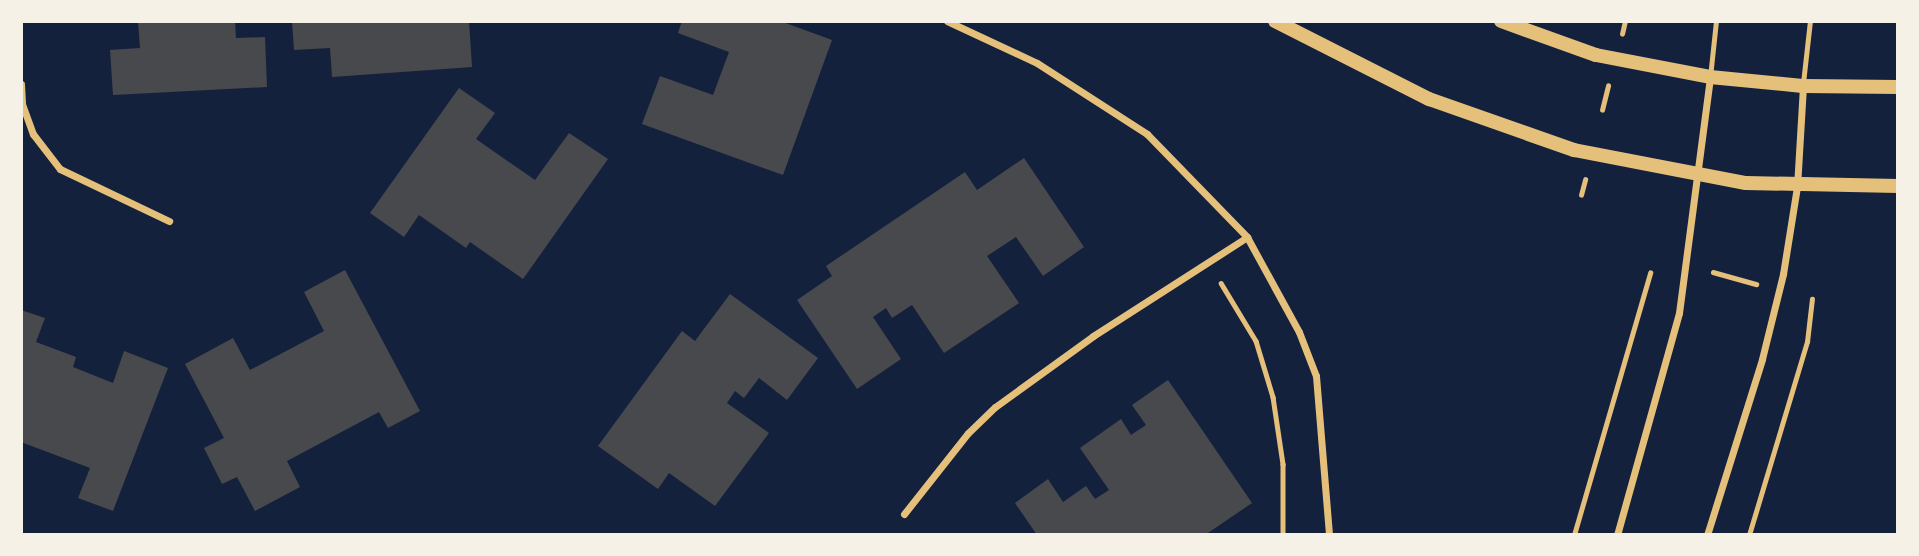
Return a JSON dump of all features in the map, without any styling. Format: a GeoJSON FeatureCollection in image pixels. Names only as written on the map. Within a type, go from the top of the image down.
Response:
{"type":"FeatureCollection","features":[{"type":"Feature","properties":{"kind":"main road"},"geometry":{"type":"LineString","coordinates":[[1275,21],[1418,94],[1516,132],[1628,164],[1699,178],[1797,187],[1898,186]]}},
{"type":"Feature","properties":{"kind":"main road"},"geometry":{"type":"LineString","coordinates":[[1501,21],[1596,55],[1710,77],[1803,86],[1898,87]]}},
{"type":"Feature","properties":{"kind":"street"},"geometry":{"type":"LineString","coordinates":[[947,21],[1037,63],[1147,134],[1247,237],[1299,332],[1316,376],[1329,535]]}},
{"type":"Feature","properties":{"kind":"street"},"geometry":{"type":"LineString","coordinates":[[1619,535],[1679,313],[1699,178],[1710,77]]}},
{"type":"Feature","properties":{"kind":"street"},"geometry":{"type":"LineString","coordinates":[[21,84],[22,104],[33,134],[60,169],[169,221]]}},
{"type":"Feature","properties":{"kind":"street"},"geometry":{"type":"LineString","coordinates":[[1707,535],[1772,321],[1797,187],[1803,86]]}},
{"type":"Feature","properties":{"kind":"street"},"geometry":{"type":"LineString","coordinates":[[904,514],[968,433],[995,407],[1247,237]]}},
{"type":"Feature","properties":{"kind":"lane"},"geometry":{"type":"LineString","coordinates":[[1710,77],[1716,21]]}},
{"type":"Feature","properties":{"kind":"lane"},"geometry":{"type":"LineString","coordinates":[[1803,86],[1810,21]]}},
{"type":"Feature","properties":{"kind":"path"},"geometry":{"type":"LineString","coordinates":[[1602,110],[1609,82]]}},
{"type":"Feature","properties":{"kind":"path"},"geometry":{"type":"LineString","coordinates":[[1581,195],[1585,179]]}},
{"type":"Feature","properties":{"kind":"path"},"geometry":{"type":"LineString","coordinates":[[1208,261],[1256,341],[1273,397],[1283,464],[1283,535]]}},
{"type":"Feature","properties":{"kind":"path"},"geometry":{"type":"LineString","coordinates":[[1713,272],[1761,285]]}},
{"type":"Feature","properties":{"kind":"path"},"geometry":{"type":"LineString","coordinates":[[1574,535],[1650,273]]}},
{"type":"Feature","properties":{"kind":"path"},"geometry":{"type":"LineString","coordinates":[[1749,535],[1807,342],[1812,299]]}},
{"type":"Feature","properties":{"kind":"building"},"geometry":{"type":"Polygon","coordinates":[[[138,21],[235,21],[236,38],[265,37],[267,87],[113,95],[110,50],[140,48],[138,21]]]}},
{"type":"Feature","properties":{"kind":"building"},"geometry":{"type":"Polygon","coordinates":[[[292,21],[469,21],[472,67],[332,77],[330,48],[294,50],[292,21]]]}},
{"type":"Feature","properties":{"kind":"building"},"geometry":{"type":"Polygon","coordinates":[[[682,21],[780,21],[832,40],[783,175],[642,124],[660,76],[713,95],[729,52],[678,33],[682,21]]]}},
{"type":"Feature","properties":{"kind":"building"},"geometry":{"type":"Polygon","coordinates":[[[459,88],[495,113],[476,139],[535,180],[569,133],[608,159],[523,279],[470,242],[466,248],[419,215],[404,237],[370,213],[459,88]]]}},
{"type":"Feature","properties":{"kind":"building"},"geometry":{"type":"Polygon","coordinates":[[[1024,158],[1084,247],[1043,276],[1016,237],[987,256],[1019,303],[944,353],[912,305],[892,318],[886,308],[873,317],[901,359],[857,389],[797,300],[832,276],[826,266],[965,172],[977,190],[1024,158]]]}},
{"type":"Feature","properties":{"kind":"building"},"geometry":{"type":"Polygon","coordinates":[[[345,270],[420,411],[388,428],[379,412],[287,461],[300,487],[255,511],[237,477],[222,484],[204,448],[224,438],[185,364],[233,338],[250,370],[324,331],[304,292],[345,270]]]}},
{"type":"Feature","properties":{"kind":"building"},"geometry":{"type":"Polygon","coordinates":[[[730,294],[818,358],[787,400],[759,378],[744,398],[735,391],[727,403],[769,433],[715,506],[669,473],[658,489],[598,446],[682,331],[695,341],[730,294]]]}},
{"type":"Feature","properties":{"kind":"building"},"geometry":{"type":"Polygon","coordinates":[[[21,310],[45,318],[36,342],[76,357],[73,367],[113,383],[124,351],[168,368],[113,511],[78,498],[90,468],[21,442],[21,310]]]}},
{"type":"Feature","properties":{"kind":"building"},"geometry":{"type":"Polygon","coordinates":[[[1168,380],[1252,503],[1205,535],[1037,535],[1015,503],[1048,479],[1063,502],[1086,486],[1095,499],[1109,490],[1080,448],[1121,419],[1131,435],[1146,425],[1132,405],[1168,380]]]}}]}
